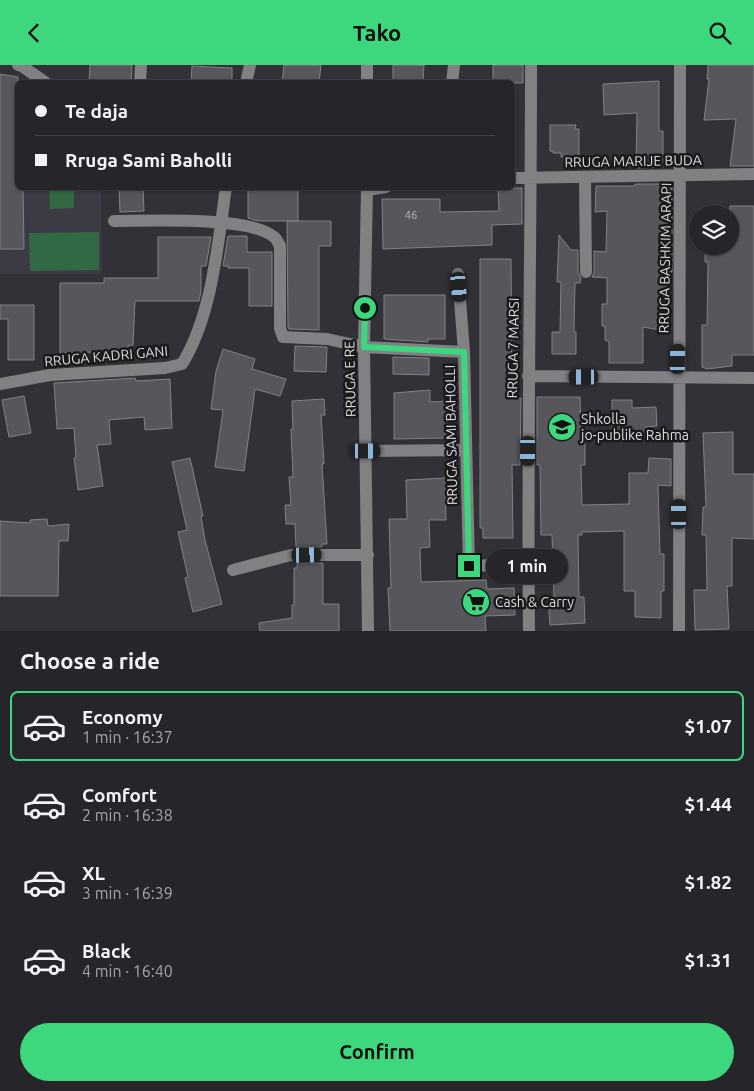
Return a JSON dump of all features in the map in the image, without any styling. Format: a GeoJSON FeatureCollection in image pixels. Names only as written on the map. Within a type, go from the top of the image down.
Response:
{"type":"FeatureCollection","features":[{"type":"Feature","properties":{"kind":"street"},"geometry":{"type":"LineString","coordinates":[[18,65],[42,80]]}},
{"type":"Feature","properties":{"kind":"street"},"geometry":{"type":"LineString","coordinates":[[140,80],[141,65]]}},
{"type":"Feature","properties":{"kind":"street"},"geometry":{"type":"LineString","coordinates":[[247,80],[250,65]]}},
{"type":"Feature","properties":{"kind":"street"},"geometry":{"type":"LineString","coordinates":[[367,65],[367,80]]}},
{"type":"Feature","properties":{"kind":"street"},"geometry":{"type":"LineString","coordinates":[[452,80],[454,65]]}},
{"type":"Feature","properties":{"kind":"street","name":"RRUGA 7 MARSI"},"geometry":{"type":"LineString","coordinates":[[529,631],[528,377],[531,65]]}},
{"type":"Feature","properties":{"kind":"street","name":"RRUGA BASHKIM ARAPI"},"geometry":{"type":"LineString","coordinates":[[679,631],[680,65]]}},
{"type":"Feature","properties":{"kind":"street","name":"RRUGA MARIJE BUDA"},"geometry":{"type":"LineString","coordinates":[[515,178],[754,174]]}},
{"type":"Feature","properties":{"kind":"street"},"geometry":{"type":"LineString","coordinates":[[585,177],[586,272]]}},
{"type":"Feature","properties":{"kind":"street","name":"RRUGA KADRI GANI"},"geometry":{"type":"LineString","coordinates":[[0,384],[50,375],[165,368],[182,364],[192,348],[212,284],[226,190]]}},
{"type":"Feature","properties":{"kind":"street","name":"RRUGA E RE"},"geometry":{"type":"LineString","coordinates":[[367,190],[364,347],[368,631]]}},
{"type":"Feature","properties":{"kind":"street"},"geometry":{"type":"LineString","coordinates":[[114,221],[221,222],[264,231],[275,237],[280,246],[280,328],[283,337],[327,339],[364,347],[464,352]]}},
{"type":"Feature","properties":{"kind":"street","name":"RRUGA SAMI BAHOLLI"},"geometry":{"type":"LineString","coordinates":[[458,274],[464,352],[469,566],[528,564]]}},
{"type":"Feature","properties":{"kind":"street"},"geometry":{"type":"LineString","coordinates":[[528,377],[754,378]]}},
{"type":"Feature","properties":{"kind":"street"},"geometry":{"type":"LineString","coordinates":[[366,451],[466,450]]}},
{"type":"Feature","properties":{"kind":"street"},"geometry":{"type":"LineString","coordinates":[[233,570],[290,555],[368,555]]}},
{"type":"Feature","properties":{"kind":"shaded area"},"geometry":{"type":"Polygon","coordinates":[[[0,108],[15,174],[15,190],[101,190],[102,274],[0,274],[0,108]]]}},
{"type":"Feature","properties":{"kind":"green space"},"geometry":{"type":"Polygon","coordinates":[[[49,190],[74,190],[74,208],[50,209],[49,190]]]}},
{"type":"Feature","properties":{"kind":"green space"},"geometry":{"type":"Polygon","coordinates":[[[99,232],[99,270],[30,271],[29,233],[99,232]]]}},
{"type":"Feature","properties":{"kind":"building"},"geometry":{"type":"Polygon","coordinates":[[[90,65],[132,65],[131,80],[89,80],[90,65]]]}},
{"type":"Feature","properties":{"kind":"building"},"geometry":{"type":"Polygon","coordinates":[[[284,65],[321,65],[319,80],[282,80],[284,65]]]}},
{"type":"Feature","properties":{"kind":"building"},"geometry":{"type":"Polygon","coordinates":[[[393,65],[424,65],[423,80],[393,80],[393,65]]]}},
{"type":"Feature","properties":{"kind":"building"},"geometry":{"type":"Polygon","coordinates":[[[493,65],[523,65],[523,83],[515,83],[515,80],[493,80],[493,65]]]}},
{"type":"Feature","properties":{"kind":"building"},"geometry":{"type":"Polygon","coordinates":[[[708,65],[754,65],[754,166],[730,166],[736,119],[704,120],[709,79],[707,79],[708,65]]]}},
{"type":"Feature","properties":{"kind":"building"},"geometry":{"type":"Polygon","coordinates":[[[192,66],[232,68],[232,80],[191,80],[192,66]]]}},
{"type":"Feature","properties":{"kind":"building"},"geometry":{"type":"Polygon","coordinates":[[[0,74],[18,77],[18,80],[15,80],[15,190],[23,190],[24,249],[0,249],[0,74]]]}},
{"type":"Feature","properties":{"kind":"building"},"geometry":{"type":"Polygon","coordinates":[[[659,81],[659,131],[663,131],[663,167],[636,168],[637,113],[604,115],[603,84],[659,81]]]}},
{"type":"Feature","properties":{"kind":"building"},"geometry":{"type":"Polygon","coordinates":[[[550,125],[576,125],[575,129],[579,129],[579,157],[561,157],[561,153],[550,151],[550,125]]]}},
{"type":"Feature","properties":{"kind":"building"},"geometry":{"type":"Polygon","coordinates":[[[635,184],[663,184],[663,188],[672,188],[672,272],[665,272],[668,315],[661,316],[660,330],[643,327],[643,363],[609,363],[609,342],[605,340],[605,326],[602,326],[602,304],[607,304],[607,278],[592,277],[594,272],[594,251],[606,252],[607,211],[595,212],[596,186],[635,186],[635,184]]]}},
{"type":"Feature","properties":{"kind":"building"},"geometry":{"type":"Polygon","coordinates":[[[522,188],[522,224],[492,225],[492,245],[383,249],[382,199],[440,199],[440,212],[499,211],[498,190],[522,188]]]}},
{"type":"Feature","properties":{"kind":"building"},"geometry":{"type":"Polygon","coordinates":[[[119,190],[143,190],[144,211],[120,212],[119,190]]]}},
{"type":"Feature","properties":{"kind":"building"},"geometry":{"type":"Polygon","coordinates":[[[248,190],[298,190],[298,221],[258,221],[248,218],[248,190]]]}},
{"type":"Feature","properties":{"kind":"building"},"geometry":{"type":"Polygon","coordinates":[[[739,206],[754,206],[754,355],[732,355],[732,366],[707,369],[702,367],[702,325],[707,325],[708,262],[705,262],[705,255],[739,255],[739,206]]]}},
{"type":"Feature","properties":{"kind":"building"},"geometry":{"type":"Polygon","coordinates":[[[287,221],[331,221],[331,246],[319,246],[319,330],[289,329],[288,327],[287,221]]]}},
{"type":"Feature","properties":{"kind":"building"},"geometry":{"type":"Polygon","coordinates":[[[559,235],[571,250],[578,250],[578,272],[581,278],[580,283],[575,283],[574,332],[576,332],[576,354],[552,354],[552,332],[560,332],[561,282],[557,282],[559,235]]]}},
{"type":"Feature","properties":{"kind":"building"},"geometry":{"type":"Polygon","coordinates":[[[228,236],[247,236],[247,252],[272,252],[272,306],[249,306],[249,268],[228,268],[228,266],[223,266],[228,236]]]}},
{"type":"Feature","properties":{"kind":"building"},"geometry":{"type":"Polygon","coordinates":[[[158,237],[211,237],[206,266],[201,266],[199,301],[135,301],[133,345],[128,346],[131,358],[96,352],[60,353],[60,283],[104,283],[104,278],[158,278],[158,237]]]}},
{"type":"Feature","properties":{"kind":"building"},"geometry":{"type":"Polygon","coordinates":[[[480,259],[511,259],[512,398],[521,398],[520,465],[512,465],[513,538],[483,538],[483,528],[480,528],[480,259]]]}},
{"type":"Feature","properties":{"kind":"building"},"geometry":{"type":"Polygon","coordinates":[[[384,295],[445,295],[445,339],[428,339],[428,342],[384,339],[384,295]]]}},
{"type":"Feature","properties":{"kind":"building"},"geometry":{"type":"Polygon","coordinates":[[[0,305],[34,305],[34,360],[8,360],[8,319],[0,319],[0,305]]]}},
{"type":"Feature","properties":{"kind":"building"},"geometry":{"type":"Polygon","coordinates":[[[295,346],[327,347],[326,372],[294,371],[295,346]]]}},
{"type":"Feature","properties":{"kind":"building"},"geometry":{"type":"Polygon","coordinates":[[[223,349],[255,359],[252,369],[286,379],[280,396],[255,389],[244,471],[215,467],[223,410],[211,409],[216,371],[223,349]]]}},
{"type":"Feature","properties":{"kind":"building"},"geometry":{"type":"Polygon","coordinates":[[[393,357],[429,358],[429,375],[393,374],[393,357]]]}},
{"type":"Feature","properties":{"kind":"building"},"geometry":{"type":"Polygon","coordinates":[[[135,378],[136,381],[170,379],[172,428],[145,430],[144,417],[109,420],[111,444],[97,445],[103,486],[78,490],[74,458],[76,458],[74,428],[57,429],[54,383],[135,378]]]}},
{"type":"Feature","properties":{"kind":"building"},"geometry":{"type":"Polygon","coordinates":[[[430,390],[430,402],[447,401],[448,438],[394,439],[394,393],[430,390]]]}},
{"type":"Feature","properties":{"kind":"building"},"geometry":{"type":"Polygon","coordinates":[[[24,396],[31,433],[9,437],[2,400],[24,396]]]}},
{"type":"Feature","properties":{"kind":"building"},"geometry":{"type":"Polygon","coordinates":[[[537,397],[580,397],[581,431],[585,431],[585,465],[581,465],[582,505],[629,504],[629,473],[648,473],[649,458],[671,459],[671,486],[658,485],[660,554],[664,554],[664,591],[661,591],[661,618],[635,617],[635,591],[624,591],[624,531],[582,532],[582,535],[578,535],[579,597],[584,597],[585,623],[550,625],[548,598],[554,598],[552,535],[541,535],[540,465],[537,465],[537,397]]]}},
{"type":"Feature","properties":{"kind":"building"},"geometry":{"type":"Polygon","coordinates":[[[324,399],[325,415],[321,415],[324,464],[322,464],[327,544],[322,544],[322,547],[296,547],[295,524],[286,524],[285,505],[291,505],[289,477],[293,477],[292,401],[324,399]]]}},
{"type":"Feature","properties":{"kind":"building"},"geometry":{"type":"Polygon","coordinates":[[[612,400],[632,400],[632,408],[656,407],[657,426],[646,427],[646,436],[630,436],[630,431],[612,431],[612,400]]]}},
{"type":"Feature","properties":{"kind":"building"},"geometry":{"type":"Polygon","coordinates":[[[733,432],[733,474],[754,474],[754,539],[732,538],[732,586],[727,586],[729,629],[695,630],[694,590],[707,590],[706,535],[702,535],[703,507],[706,507],[703,433],[733,432]]]}},
{"type":"Feature","properties":{"kind":"building"},"geometry":{"type":"Polygon","coordinates":[[[190,458],[203,516],[201,516],[205,540],[222,604],[193,612],[185,578],[188,577],[178,532],[187,530],[172,462],[190,458]]]}},
{"type":"Feature","properties":{"kind":"building"},"geometry":{"type":"Polygon","coordinates":[[[445,478],[446,520],[429,520],[430,547],[420,548],[421,582],[486,580],[487,589],[514,588],[515,615],[485,616],[486,631],[390,631],[388,588],[391,588],[389,519],[407,519],[406,480],[445,478]]]}},
{"type":"Feature","properties":{"kind":"building"},"geometry":{"type":"Polygon","coordinates":[[[47,519],[48,526],[69,524],[68,541],[59,541],[58,596],[0,596],[0,521],[30,523],[30,520],[47,519]]]}},
{"type":"Feature","properties":{"kind":"building"},"geometry":{"type":"Polygon","coordinates":[[[297,563],[323,563],[323,604],[339,604],[339,631],[260,631],[259,623],[292,618],[294,568],[297,568],[297,563]]]}},
{"type":"Feature","properties":{"kind":"place","name":"Shkolla jo-publike Rahma"},"geometry":{"type":"Point","coordinates":[562,427]}},
{"type":"Feature","properties":{"kind":"place","name":"Cash & Carry"},"geometry":{"type":"Point","coordinates":[476,602]}},
{"type":"Feature","properties":{"kind":"route"},"geometry":{"type":"LineString","coordinates":[[365,308],[364,347],[464,352],[469,566]]}}]}
